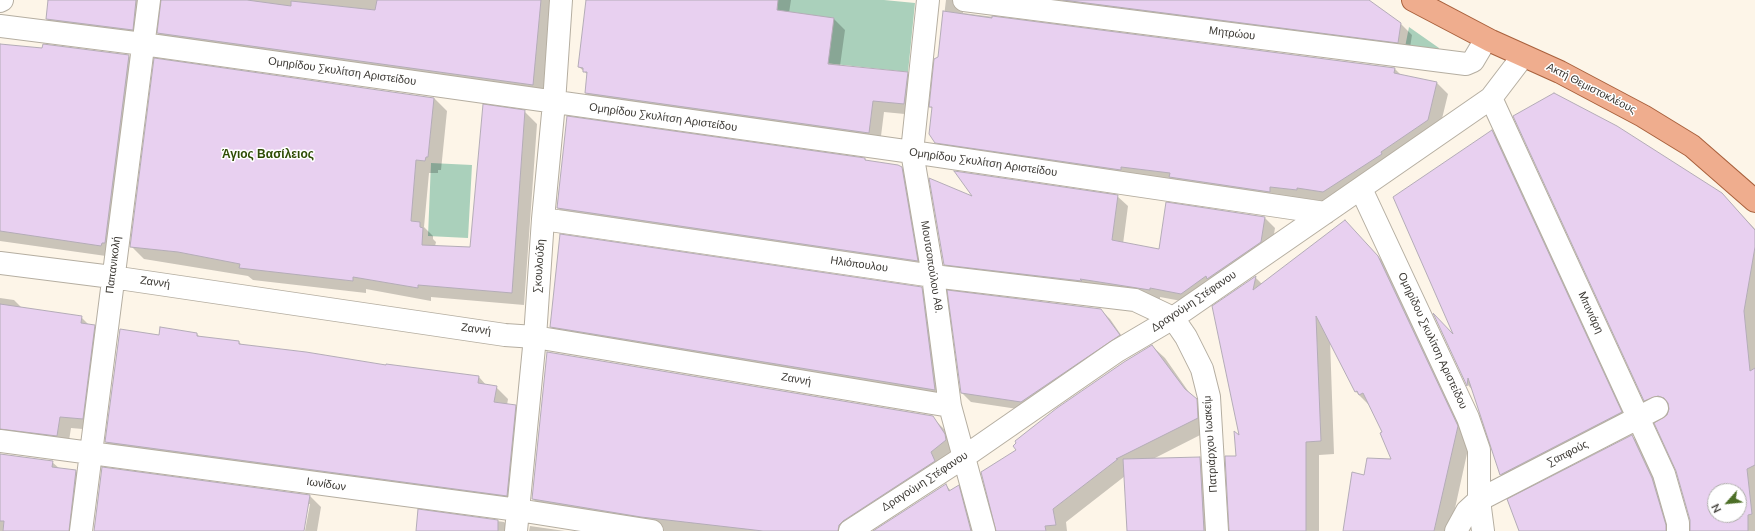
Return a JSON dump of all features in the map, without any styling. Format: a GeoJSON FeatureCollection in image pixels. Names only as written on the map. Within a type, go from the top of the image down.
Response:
{"type":"FeatureCollection","features":[{"type":"Feature","properties":{"kind":"main road","name":"Ακτή Θεμιστοκλέους"},"geometry":{"type":"LineString","coordinates":[[1413,0],[1486,39],[1560,72],[1649,120],[1692,146],[1755,201]]}},
{"type":"Feature","properties":{"kind":"street","name":"Παπανικολή"},"geometry":{"type":"LineString","coordinates":[[81,531],[112,277],[149,0]]}},
{"type":"Feature","properties":{"kind":"street","name":"Σκουλούδη"},"geometry":{"type":"LineString","coordinates":[[517,521],[535,337],[561,0]]}},
{"type":"Feature","properties":{"kind":"street","name":"Μουτσοπούλου Αθ."},"geometry":{"type":"LineString","coordinates":[[928,0],[912,152],[933,276],[950,406],[984,531]]}},
{"type":"Feature","properties":{"kind":"street","name":"Μητρώου"},"geometry":{"type":"LineString","coordinates":[[964,0],[1466,64],[1473,61],[1486,39]]}},
{"type":"Feature","properties":{"kind":"street","name":"Ομηρίδου Σκυλίτση Αριστείδου"},"geometry":{"type":"LineString","coordinates":[[0,26],[143,44],[554,103],[912,152],[1324,213]]}},
{"type":"Feature","properties":{"kind":"street","name":"Δραγούμη Στέφανου"},"geometry":{"type":"LineString","coordinates":[[850,531],[964,457],[1117,351],[1173,318],[1491,98],[1523,56]]}},
{"type":"Feature","properties":{"kind":"street","name":"Μπινιάρη"},"geometry":{"type":"LineString","coordinates":[[1491,98],[1648,413],[1678,522],[1678,531]]}},
{"type":"Feature","properties":{"kind":"street","name":"Ομηρίδου Σκυλίτση Αριστείδου"},"geometry":{"type":"LineString","coordinates":[[1361,189],[1468,418],[1479,450],[1479,500],[1483,531]]}},
{"type":"Feature","properties":{"kind":"street","name":"Ηλιόπουλου"},"geometry":{"type":"LineString","coordinates":[[543,219],[933,276],[1135,300],[1173,318]]}},
{"type":"Feature","properties":{"kind":"street","name":"Ζαννή"},"geometry":{"type":"LineString","coordinates":[[0,263],[112,277],[498,334],[535,337],[950,406]]}},
{"type":"Feature","properties":{"kind":"street","name":"Πατριάρχου Ιωακείμ"},"geometry":{"type":"LineString","coordinates":[[1173,318],[1186,337],[1202,369],[1209,397],[1217,531]]}},
{"type":"Feature","properties":{"kind":"street","name":"Σαπφούς"},"geometry":{"type":"LineString","coordinates":[[1456,531],[1467,511],[1479,500],[1648,413]]}},
{"type":"Feature","properties":{"kind":"street","name":"Ιωνίδων"},"geometry":{"type":"LineString","coordinates":[[0,441],[517,521],[652,531]]}},
{"type":"Feature","properties":{"kind":"green space"},"geometry":{"type":"Polygon","coordinates":[[[778,0],[884,0],[915,3],[908,72],[788,59],[775,31],[778,0]]]}},
{"type":"Feature","properties":{"kind":"green space"},"geometry":{"type":"Polygon","coordinates":[[[1409,27],[1439,48],[1437,55],[1405,47],[1409,27]]]}},
{"type":"Feature","properties":{"kind":"green space"},"geometry":{"type":"Polygon","coordinates":[[[431,163],[472,165],[468,238],[428,236],[431,163]]]}},
{"type":"Feature","properties":{"kind":"building"},"geometry":{"type":"Polygon","coordinates":[[[48,0],[136,0],[133,30],[46,19],[48,0]]]}},
{"type":"Feature","properties":{"kind":"building"},"geometry":{"type":"Polygon","coordinates":[[[161,0],[247,0],[291,6],[291,1],[375,10],[377,0],[541,0],[533,85],[157,33],[161,0]]]}},
{"type":"Feature","properties":{"kind":"building"},"geometry":{"type":"Polygon","coordinates":[[[586,0],[778,0],[777,10],[834,18],[828,64],[908,72],[904,104],[873,101],[869,133],[585,93],[587,72],[583,72],[583,68],[578,67],[586,0]]]}},
{"type":"Feature","properties":{"kind":"building"},"geometry":{"type":"Polygon","coordinates":[[[1063,0],[1369,0],[1401,23],[1398,43],[1063,0]]]}},
{"type":"Feature","properties":{"kind":"building"},"geometry":{"type":"Polygon","coordinates":[[[943,11],[1395,68],[1394,73],[1437,82],[1428,120],[1381,152],[1382,154],[1323,192],[1297,188],[1297,190],[1270,187],[1270,192],[1169,177],[1170,173],[1121,167],[1121,170],[935,143],[929,134],[932,107],[929,107],[934,59],[938,57],[943,11]]]}},
{"type":"Feature","properties":{"kind":"building"},"geometry":{"type":"Polygon","coordinates":[[[0,44],[42,48],[43,44],[129,55],[105,243],[102,243],[101,246],[0,231],[0,44]]]}},
{"type":"Feature","properties":{"kind":"building"},"geometry":{"type":"Polygon","coordinates":[[[154,58],[434,98],[428,157],[426,157],[425,161],[416,160],[411,221],[420,222],[420,227],[423,228],[422,245],[470,247],[483,104],[525,110],[512,293],[418,285],[418,288],[353,277],[353,281],[239,268],[240,264],[178,252],[130,247],[154,58]]]}},
{"type":"Feature","properties":{"kind":"building"},"geometry":{"type":"Polygon","coordinates":[[[1554,93],[1617,126],[1722,193],[1755,230],[1755,247],[1744,311],[1750,371],[1755,368],[1755,465],[1747,469],[1752,514],[1748,515],[1748,531],[1690,531],[1690,520],[1676,471],[1654,423],[1667,415],[1669,409],[1668,403],[1664,398],[1658,396],[1644,401],[1513,116],[1554,93]]]}},
{"type":"Feature","properties":{"kind":"building"},"geometry":{"type":"Polygon","coordinates":[[[567,116],[865,158],[865,160],[898,165],[902,167],[918,261],[557,208],[567,116]]]}},
{"type":"Feature","properties":{"kind":"building"},"geometry":{"type":"Polygon","coordinates":[[[1492,130],[1622,412],[1500,475],[1468,378],[1467,386],[1433,313],[1453,334],[1393,197],[1492,130]]]}},
{"type":"Feature","properties":{"kind":"building"},"geometry":{"type":"Polygon","coordinates":[[[954,171],[1118,195],[1112,240],[1159,249],[1166,202],[1265,217],[1261,242],[1207,279],[1206,276],[1181,294],[1150,288],[1150,290],[1080,279],[1082,281],[944,265],[929,178],[972,196],[954,171]]]}},
{"type":"Feature","properties":{"kind":"building"},"geometry":{"type":"Polygon","coordinates":[[[1345,220],[1378,256],[1458,426],[1434,531],[1343,531],[1352,472],[1364,475],[1367,458],[1391,459],[1380,433],[1382,432],[1363,393],[1359,395],[1357,391],[1355,392],[1316,316],[1321,441],[1306,442],[1306,531],[1229,531],[1225,456],[1236,456],[1234,431],[1239,435],[1212,306],[1256,276],[1253,290],[1345,220]]]}},
{"type":"Feature","properties":{"kind":"building"},"geometry":{"type":"Polygon","coordinates":[[[560,234],[922,287],[935,390],[550,327],[560,234]]]}},
{"type":"Feature","properties":{"kind":"building"},"geometry":{"type":"Polygon","coordinates":[[[947,290],[1101,309],[1120,335],[1021,402],[961,393],[947,290]]]}},
{"type":"Feature","properties":{"kind":"building"},"geometry":{"type":"Polygon","coordinates":[[[0,304],[82,316],[81,323],[95,325],[83,419],[60,417],[57,436],[0,429],[0,304]]]}},
{"type":"Feature","properties":{"kind":"building"},"geometry":{"type":"Polygon","coordinates":[[[160,327],[197,333],[197,336],[239,341],[239,344],[306,352],[386,365],[479,376],[478,383],[497,386],[494,402],[516,405],[507,496],[105,442],[120,329],[159,335],[160,327]]]}},
{"type":"Feature","properties":{"kind":"building"},"geometry":{"type":"Polygon","coordinates":[[[1152,345],[1185,389],[1197,399],[1198,418],[1116,459],[1118,459],[1053,509],[1056,525],[1045,526],[1046,531],[996,531],[981,472],[1016,450],[1013,446],[1016,443],[1015,441],[1057,408],[1124,362],[1152,345]]]}},
{"type":"Feature","properties":{"kind":"building"},"geometry":{"type":"Polygon","coordinates":[[[547,352],[933,416],[945,434],[946,440],[931,452],[935,461],[843,521],[839,525],[838,531],[763,531],[641,517],[532,499],[547,352]]]}},
{"type":"Feature","properties":{"kind":"building"},"geometry":{"type":"Polygon","coordinates":[[[1632,435],[1652,478],[1666,525],[1666,531],[1519,531],[1507,499],[1632,435]]]}},
{"type":"Feature","properties":{"kind":"building"},"geometry":{"type":"Polygon","coordinates":[[[0,454],[53,461],[52,467],[76,470],[69,531],[3,531],[4,521],[0,521],[0,454]]]}},
{"type":"Feature","properties":{"kind":"building"},"geometry":{"type":"Polygon","coordinates":[[[1200,457],[1204,531],[1127,531],[1123,459],[1200,457]]]}},
{"type":"Feature","properties":{"kind":"building"},"geometry":{"type":"Polygon","coordinates":[[[102,467],[310,495],[304,531],[94,531],[102,467]]]}},
{"type":"Feature","properties":{"kind":"building"},"geometry":{"type":"Polygon","coordinates":[[[946,484],[949,491],[959,485],[971,531],[873,531],[946,484]]]}},
{"type":"Feature","properties":{"kind":"building"},"geometry":{"type":"Polygon","coordinates":[[[418,509],[498,520],[498,531],[416,531],[418,509]]]}},
{"type":"Feature","properties":{"kind":"district","name":"Άγιος Βασίλειος"},"geometry":{"type":"Point","coordinates":[268,155]}}]}
